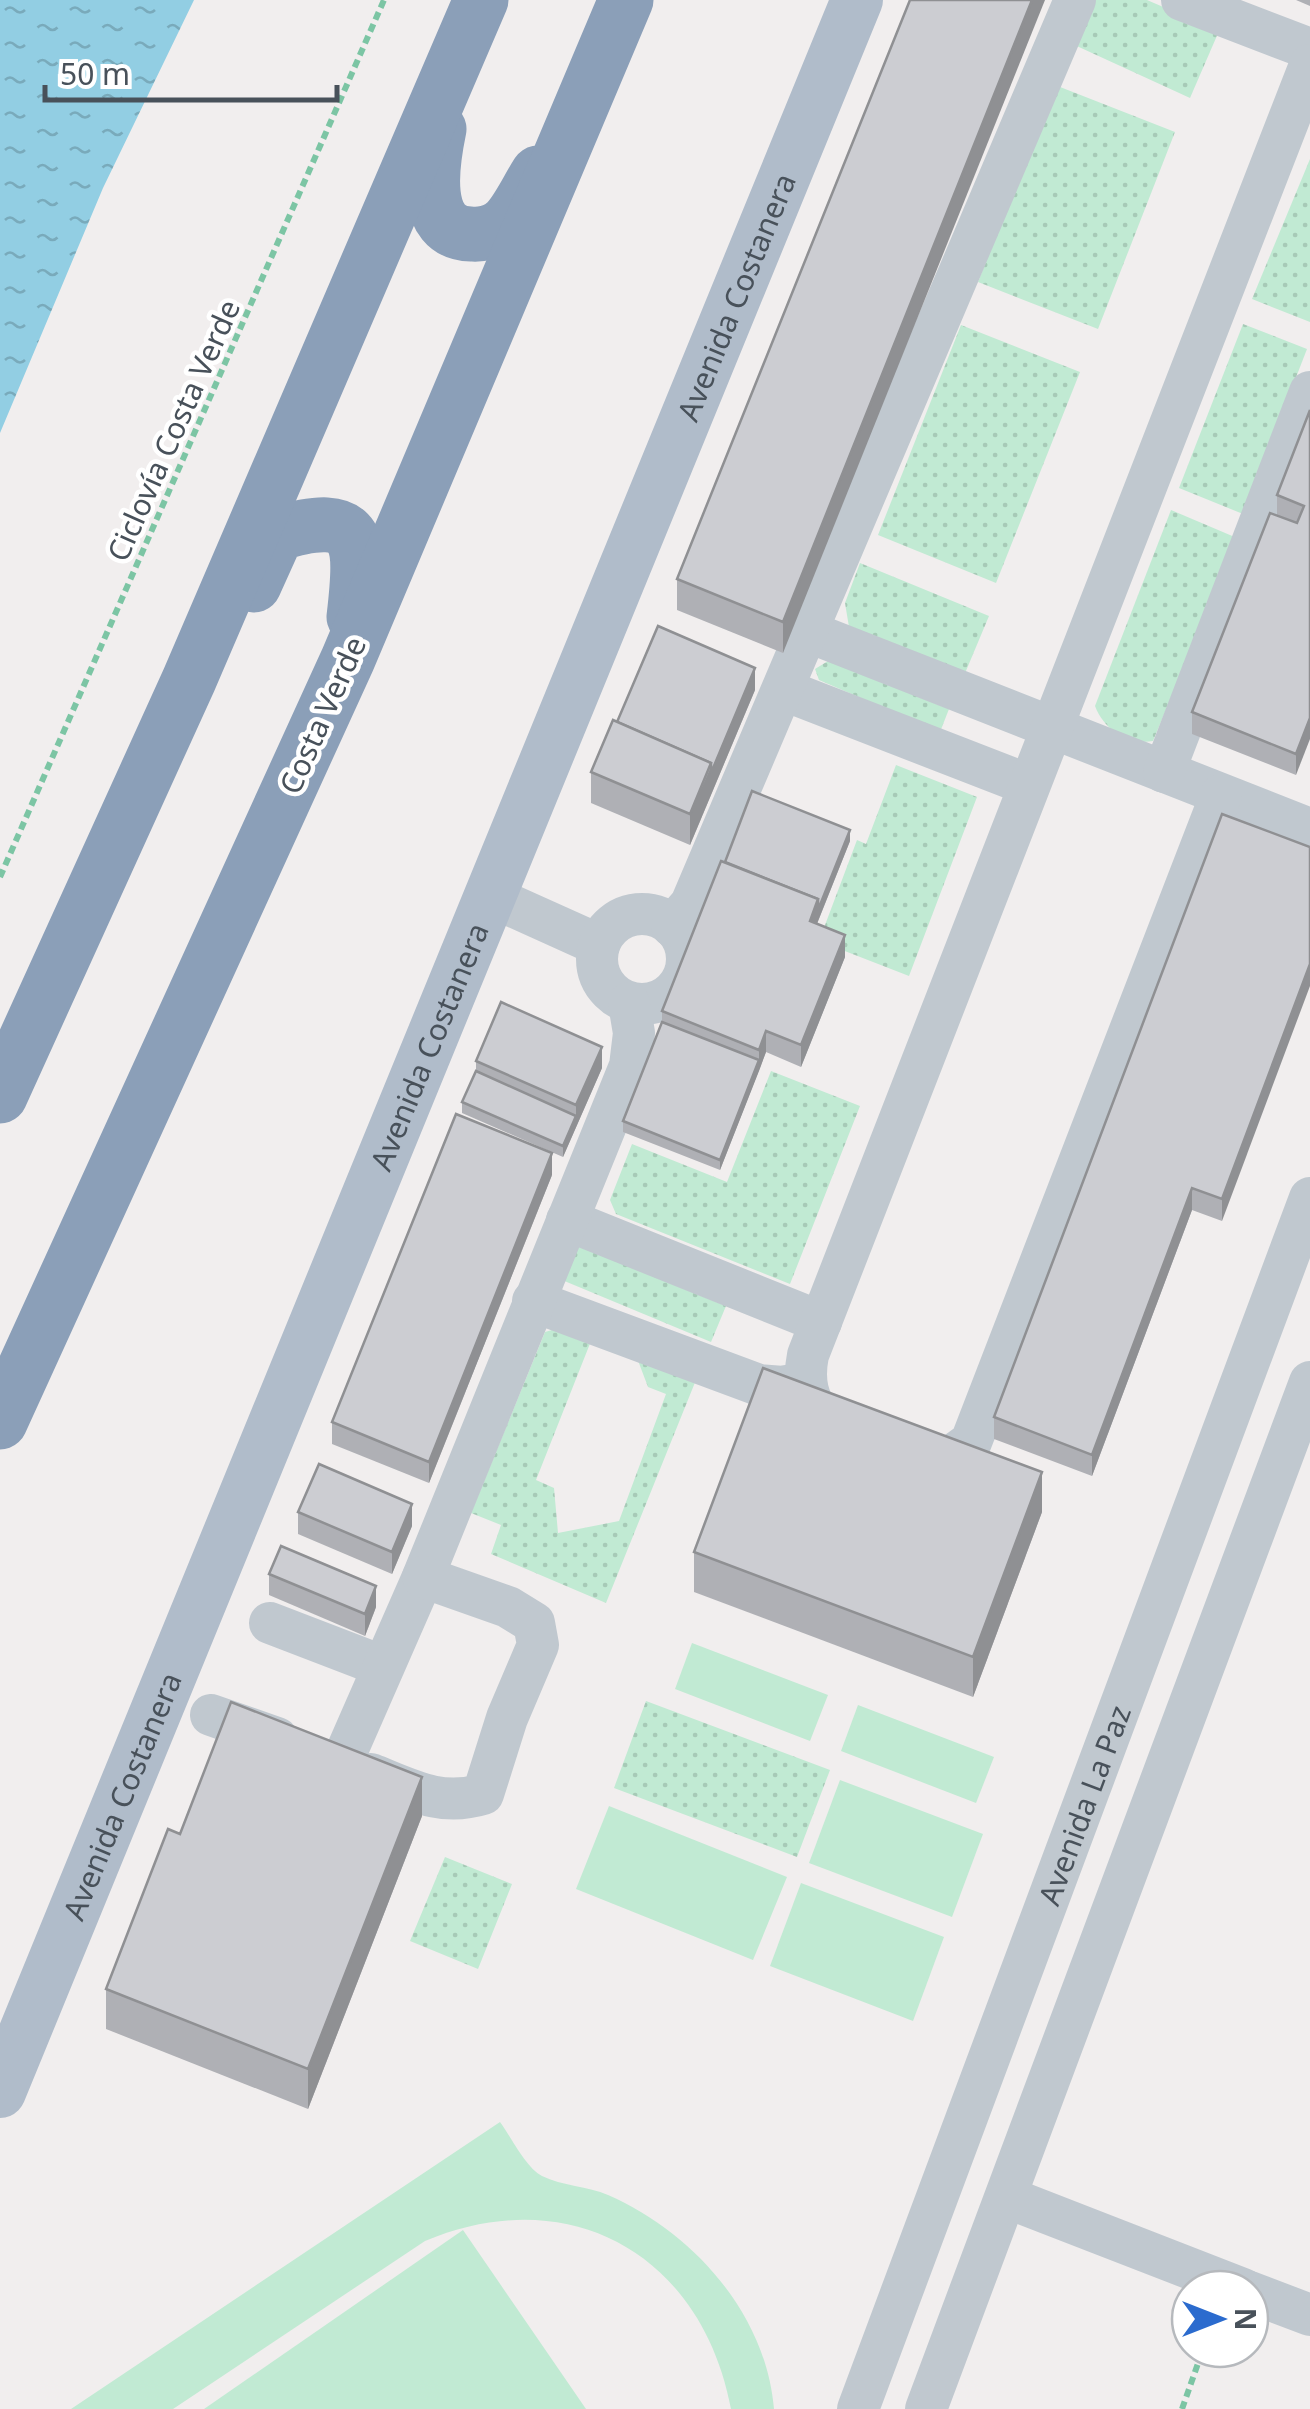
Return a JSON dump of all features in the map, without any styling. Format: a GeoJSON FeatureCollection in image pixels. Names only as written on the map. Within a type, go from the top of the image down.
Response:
{"type":"FeatureCollection","features":[{"type":"Feature","properties":{"kind":"highway"},"geometry":{"type":"LineString","coordinates":[[0,1096],[189,680],[480,0]]}},
{"type":"Feature","properties":{"kind":"highway","name":"Costa Verde"},"geometry":{"type":"LineString","coordinates":[[0,1422],[348,659],[588,98],[626,0]]}},
{"type":"Feature","properties":{"kind":"highway"},"geometry":{"type":"LineString","coordinates":[[452,63],[430,172],[434,203],[446,227],[461,234],[480,234],[503,226],[588,98]]}},
{"type":"Feature","properties":{"kind":"highway"},"geometry":{"type":"LineString","coordinates":[[189,680],[237,622],[277,534],[308,522],[344,528],[355,542],[358,586],[348,659]]}},
{"type":"Feature","properties":{"kind":"main road","name":"Avenida Costanera"},"geometry":{"type":"LineString","coordinates":[[0,2092],[857,0]]}},
{"type":"Feature","properties":{"kind":"street"},"geometry":{"type":"LineString","coordinates":[[672,926],[691,904],[1075,0]]}},
{"type":"Feature","properties":{"kind":"street"},"geometry":{"type":"LineString","coordinates":[[1182,0],[1310,49]]}},
{"type":"Feature","properties":{"kind":"street"},"geometry":{"type":"LineString","coordinates":[[1221,795],[971,1442],[962,1452],[936,1461],[832,1427],[822,1418],[805,1382],[808,1356],[1310,65]]}},
{"type":"Feature","properties":{"kind":"street"},"geometry":{"type":"LineString","coordinates":[[1164,772],[1310,392]]}},
{"type":"Feature","properties":{"kind":"street"},"geometry":{"type":"LineString","coordinates":[[809,632],[1310,829]]}},
{"type":"Feature","properties":{"kind":"street"},"geometry":{"type":"LineString","coordinates":[[784,690],[1029,785]]}},
{"type":"Feature","properties":{"kind":"street"},"geometry":{"type":"LineString","coordinates":[[490,896],[599,945]]}},
{"type":"Feature","properties":{"kind":"street"},"geometry":{"type":"LineString","coordinates":[[645,914],[672,926],[686,952],[680,982],[658,1002],[630,1002],[606,987],[599,973],[599,945],[616,922],[645,914]]}},
{"type":"Feature","properties":{"kind":"street"},"geometry":{"type":"LineString","coordinates":[[342,1762],[423,1578],[630,1066],[634,1033],[630,1002]]}},
{"type":"Feature","properties":{"kind":"street","name":"Avenida La Paz"},"geometry":{"type":"LineString","coordinates":[[858,2409],[1310,1198]]}},
{"type":"Feature","properties":{"kind":"street"},"geometry":{"type":"LineString","coordinates":[[567,1220],[821,1322]]}},
{"type":"Feature","properties":{"kind":"street"},"geometry":{"type":"LineString","coordinates":[[533,1301],[759,1385],[782,1387],[805,1382]]}},
{"type":"Feature","properties":{"kind":"street"},"geometry":{"type":"LineString","coordinates":[[926,2409],[1310,1382]]}},
{"type":"Feature","properties":{"kind":"street"},"geometry":{"type":"LineString","coordinates":[[212,1715],[428,1797],[457,1802],[484,1794],[507,1718],[538,1646],[534,1622],[508,1607],[423,1578]]}},
{"type":"Feature","properties":{"kind":"street"},"geometry":{"type":"LineString","coordinates":[[270,1623],[382,1666]]}},
{"type":"Feature","properties":{"kind":"street"},"geometry":{"type":"LineString","coordinates":[[1006,2197],[1193,2269]]}},
{"type":"Feature","properties":{"kind":"street"},"geometry":{"type":"LineString","coordinates":[[1270,2299],[1310,2315]]}},
{"type":"Feature","properties":{"kind":"path","name":"Ciclovía Costa Verde"},"geometry":{"type":"LineString","coordinates":[[0,877],[384,0]]}},
{"type":"Feature","properties":{"kind":"path"},"geometry":{"type":"LineString","coordinates":[[1182,2409],[1196,2369]]}},
{"type":"Feature","properties":{"kind":"green space"},"geometry":{"type":"Polygon","coordinates":[[[1085,0],[1147,0],[1219,31],[1190,98],[1068,42],[1085,0]]]}},
{"type":"Feature","properties":{"kind":"green space"},"geometry":{"type":"Polygon","coordinates":[[[1055,85],[1175,132],[1098,329],[978,282],[1055,85]]]}},
{"type":"Feature","properties":{"kind":"green space"},"geometry":{"type":"Polygon","coordinates":[[[1310,159],[1310,322],[1252,299],[1310,159]]]}},
{"type":"Feature","properties":{"kind":"green space"},"geometry":{"type":"Polygon","coordinates":[[[1243,324],[1307,349],[1243,514],[1179,488],[1243,324]]]}},
{"type":"Feature","properties":{"kind":"green space"},"geometry":{"type":"Polygon","coordinates":[[[961,325],[1080,372],[996,583],[878,535],[961,325]]]}},
{"type":"Feature","properties":{"kind":"green space"},"geometry":{"type":"Polygon","coordinates":[[[1171,510],[1237,538],[1153,741],[1135,741],[1111,729],[1095,706],[1171,510]]]}},
{"type":"Feature","properties":{"kind":"green space"},"geometry":{"type":"Polygon","coordinates":[[[860,563],[989,616],[963,678],[849,627],[845,603],[860,563]]]}},
{"type":"Feature","properties":{"kind":"green space"},"geometry":{"type":"Polygon","coordinates":[[[828,661],[949,709],[940,732],[819,680],[815,669],[828,661]]]}},
{"type":"Feature","properties":{"kind":"green space"},"geometry":{"type":"Polygon","coordinates":[[[896,765],[977,797],[909,976],[819,941],[857,840],[866,844],[896,765]]]}},
{"type":"Feature","properties":{"kind":"green space"},"geometry":{"type":"Polygon","coordinates":[[[771,1071],[860,1106],[790,1284],[616,1214],[610,1200],[632,1144],[727,1182],[771,1071]]]}},
{"type":"Feature","properties":{"kind":"green space"},"geometry":{"type":"Polygon","coordinates":[[[576,1245],[726,1306],[711,1342],[562,1280],[576,1245]]]}},
{"type":"Feature","properties":{"kind":"green space"},"geometry":{"type":"Polygon","coordinates":[[[569,1325],[593,1336],[536,1480],[554,1488],[558,1533],[619,1521],[666,1394],[648,1387],[634,1350],[698,1375],[606,1603],[491,1554],[501,1525],[471,1513],[545,1332],[569,1325]]]}},
{"type":"Feature","properties":{"kind":"green space"},"geometry":{"type":"Polygon","coordinates":[[[692,1643],[828,1695],[810,1741],[675,1689],[692,1643]]]}},
{"type":"Feature","properties":{"kind":"green space"},"geometry":{"type":"Polygon","coordinates":[[[646,1701],[830,1770],[797,1857],[614,1788],[646,1701]]]}},
{"type":"Feature","properties":{"kind":"green space"},"geometry":{"type":"Polygon","coordinates":[[[858,1705],[994,1757],[976,1803],[841,1751],[858,1705]]]}},
{"type":"Feature","properties":{"kind":"green space"},"geometry":{"type":"Polygon","coordinates":[[[840,1780],[983,1834],[952,1917],[809,1863],[840,1780]]]}},
{"type":"Feature","properties":{"kind":"green space"},"geometry":{"type":"Polygon","coordinates":[[[609,1806],[787,1877],[753,1960],[576,1889],[609,1806]]]}},
{"type":"Feature","properties":{"kind":"green space"},"geometry":{"type":"Polygon","coordinates":[[[445,1857],[512,1884],[478,1969],[410,1941],[445,1857]]]}},
{"type":"Feature","properties":{"kind":"green space"},"geometry":{"type":"Polygon","coordinates":[[[801,1883],[944,1937],[913,2021],[770,1966],[801,1883]]]}},
{"type":"Feature","properties":{"kind":"green space"},"geometry":{"type":"Polygon","coordinates":[[[500,2122],[536,2172],[600,2192],[639,2211],[696,2254],[720,2280],[757,2341],[774,2409],[731,2409],[715,2355],[691,2309],[660,2272],[622,2244],[578,2227],[530,2220],[479,2224],[425,2241],[173,2409],[71,2409],[500,2122]]]}},
{"type":"Feature","properties":{"kind":"green space"},"geometry":{"type":"Polygon","coordinates":[[[463,2230],[586,2409],[204,2409],[463,2230]]]}},
{"type":"Feature","properties":{"kind":"water"},"geometry":{"type":"Polygon","coordinates":[[[0,0],[194,0],[103,188],[0,433],[0,0]]]}},
{"type":"Feature","properties":{"kind":"building"},"geometry":{"type":"Polygon","coordinates":[[[910,0],[1032,0],[783,622],[677,579],[910,0]]]}},
{"type":"Feature","properties":{"kind":"building"},"geometry":{"type":"Polygon","coordinates":[[[1310,410],[1310,718],[1296,754],[1192,712],[1270,513],[1297,523],[1304,506],[1277,495],[1310,410]]]}},
{"type":"Feature","properties":{"kind":"building"},"geometry":{"type":"Polygon","coordinates":[[[658,626],[755,668],[711,773],[711,763],[617,722],[658,626]]]}},
{"type":"Feature","properties":{"kind":"building"},"geometry":{"type":"Polygon","coordinates":[[[613,720],[711,763],[690,814],[591,772],[613,720]]]}},
{"type":"Feature","properties":{"kind":"building"},"geometry":{"type":"Polygon","coordinates":[[[752,791],[850,830],[818,910],[818,899],[725,862],[752,791]]]}},
{"type":"Feature","properties":{"kind":"building"},"geometry":{"type":"Polygon","coordinates":[[[1222,814],[1310,847],[1310,964],[1222,1199],[1192,1188],[1092,1455],[994,1417],[1222,814]]]}},
{"type":"Feature","properties":{"kind":"building"},"geometry":{"type":"Polygon","coordinates":[[[721,861],[818,899],[810,921],[845,935],[801,1045],[766,1031],[759,1050],[662,1011],[721,861]]]}},
{"type":"Feature","properties":{"kind":"building"},"geometry":{"type":"Polygon","coordinates":[[[501,1002],[602,1047],[576,1105],[476,1061],[501,1002]]]}},
{"type":"Feature","properties":{"kind":"building"},"geometry":{"type":"Polygon","coordinates":[[[662,1022],[759,1060],[720,1160],[623,1121],[662,1022]]]}},
{"type":"Feature","properties":{"kind":"building"},"geometry":{"type":"Polygon","coordinates":[[[476,1071],[576,1116],[563,1146],[462,1102],[476,1071]]]}},
{"type":"Feature","properties":{"kind":"building"},"geometry":{"type":"Polygon","coordinates":[[[456,1114],[552,1153],[429,1462],[332,1422],[456,1114]]]}},
{"type":"Feature","properties":{"kind":"building"},"geometry":{"type":"Polygon","coordinates":[[[763,1368],[1042,1472],[973,1657],[694,1552],[763,1368]]]}},
{"type":"Feature","properties":{"kind":"building"},"geometry":{"type":"Polygon","coordinates":[[[319,1464],[412,1504],[392,1552],[298,1512],[319,1464]]]}},
{"type":"Feature","properties":{"kind":"building"},"geometry":{"type":"Polygon","coordinates":[[[281,1546],[376,1586],[365,1614],[269,1574],[281,1546]]]}},
{"type":"Feature","properties":{"kind":"building"},"geometry":{"type":"Polygon","coordinates":[[[231,1702],[422,1777],[308,2069],[106,1989],[168,1829],[180,1834],[231,1702]]]}}]}
